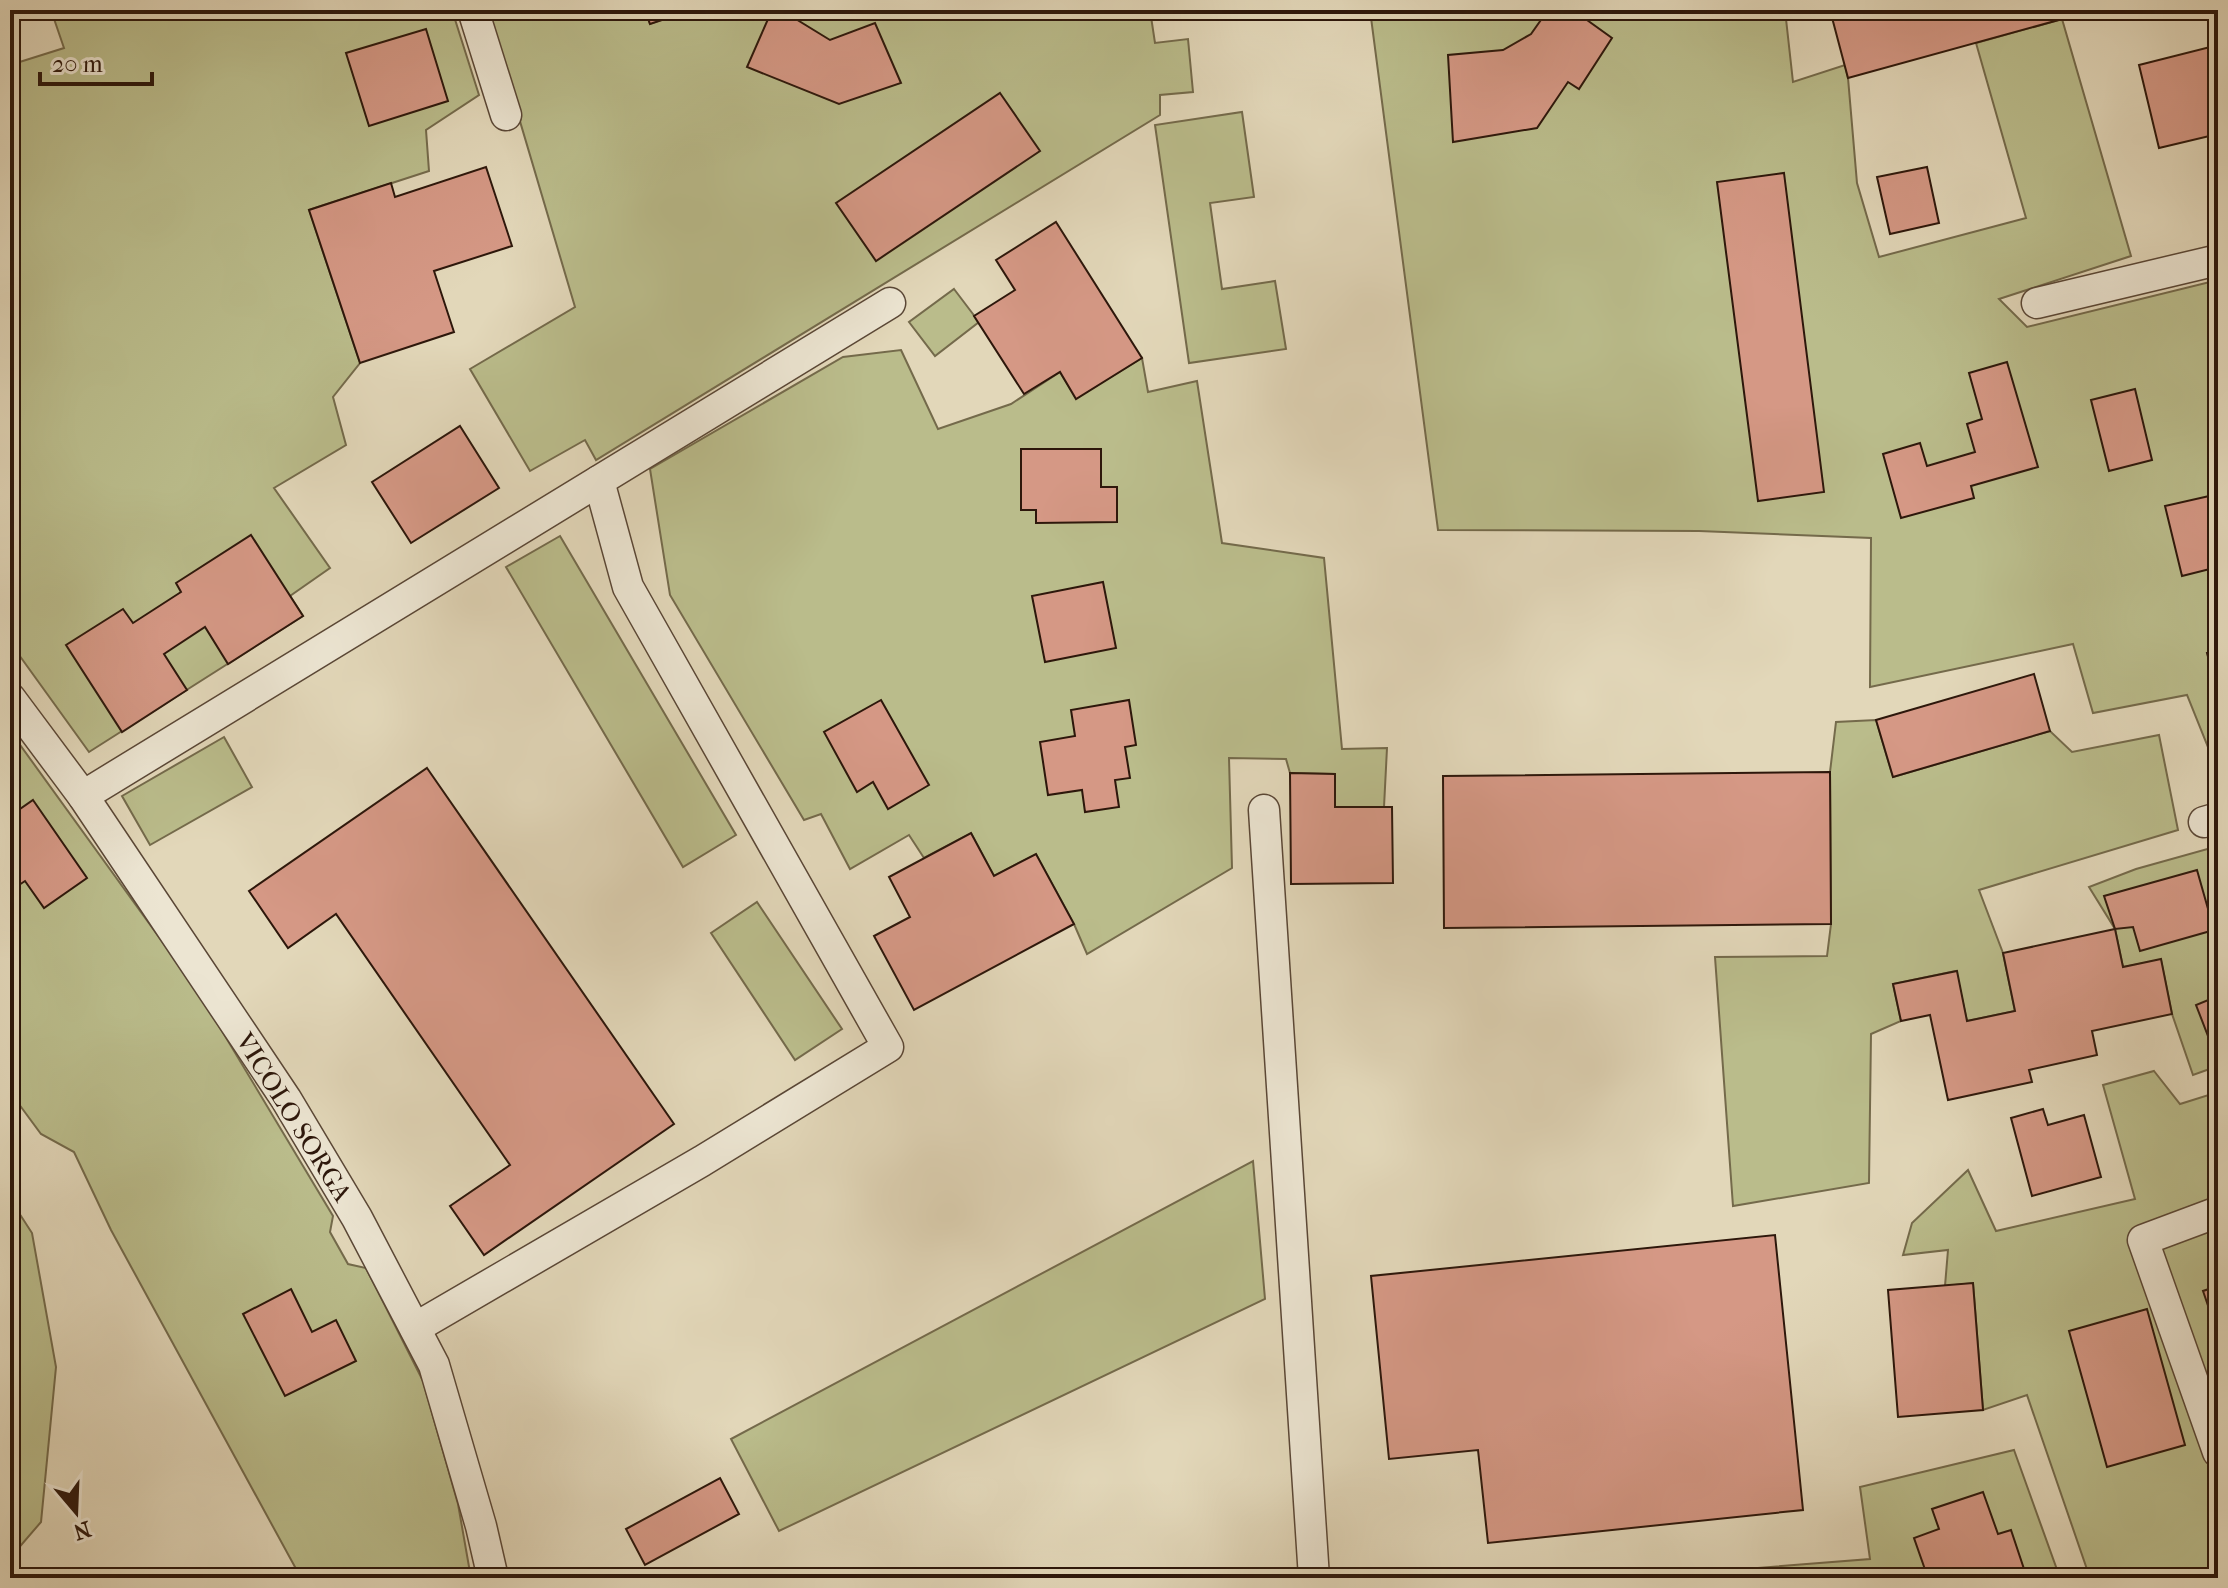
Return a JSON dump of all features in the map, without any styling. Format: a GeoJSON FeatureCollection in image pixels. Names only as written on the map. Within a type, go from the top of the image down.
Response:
{"type":"FeatureCollection","features":[{"type":"Feature","properties":{"kind":"street"},"geometry":{"type":"LineString","coordinates":[[473,10],[506,115]]}},
{"type":"Feature","properties":{"kind":"street"},"geometry":{"type":"LineString","coordinates":[[2037,303],[2218,260]]}},
{"type":"Feature","properties":{"kind":"street"},"geometry":{"type":"LineString","coordinates":[[83,796],[890,303]]}},
{"type":"Feature","properties":{"kind":"street"},"geometry":{"type":"LineString","coordinates":[[415,1328],[702,1161],[888,1047],[628,587],[599,481]]}},
{"type":"Feature","properties":{"kind":"street","name":"VICOLO SORGA"},"geometry":{"type":"LineString","coordinates":[[10,698],[83,796],[286,1099],[357,1218],[434,1365],[493,1578]]}},
{"type":"Feature","properties":{"kind":"street"},"geometry":{"type":"LineString","coordinates":[[1264,810],[1314,1578]]}},
{"type":"Feature","properties":{"kind":"street"},"geometry":{"type":"LineString","coordinates":[[2218,1212],[2143,1240],[2218,1452]]}},
{"type":"Feature","properties":{"kind":"green space"},"geometry":{"type":"Polygon","coordinates":[[[51,10],[452,10],[479,95],[426,130],[429,171],[309,210],[360,363],[333,397],[346,445],[274,488],[330,568],[290,596],[303,616],[89,752],[14,648],[10,650],[10,65],[64,48],[51,10]]]}},
{"type":"Feature","properties":{"kind":"green space"},"geometry":{"type":"Polygon","coordinates":[[[487,10],[645,10],[650,24],[689,10],[1150,10],[1155,43],[1188,39],[1193,92],[1160,95],[1160,115],[596,460],[585,440],[530,471],[470,369],[575,307],[487,10]]]}},
{"type":"Feature","properties":{"kind":"green space"},"geometry":{"type":"Polygon","coordinates":[[[1370,10],[1785,10],[1793,82],[1845,65],[1857,183],[1879,257],[2026,218],[1976,43],[2062,19],[2131,256],[1999,299],[2027,327],[2218,280],[2218,772],[2187,695],[2093,713],[2073,644],[1870,687],[1871,538],[1699,531],[1438,530],[1370,10]]]}},
{"type":"Feature","properties":{"kind":"green space"},"geometry":{"type":"Polygon","coordinates":[[[1242,112],[1254,197],[1210,203],[1222,289],[1275,281],[1286,349],[1189,363],[1155,125],[1242,112]]]}},
{"type":"Feature","properties":{"kind":"green space"},"geometry":{"type":"Polygon","coordinates":[[[954,289],[979,322],[935,356],[909,322],[954,289]]]}},
{"type":"Feature","properties":{"kind":"green space"},"geometry":{"type":"Polygon","coordinates":[[[901,350],[938,429],[1011,404],[1060,372],[1076,398],[1142,358],[1148,392],[1197,381],[1222,543],[1324,558],[1342,749],[1387,748],[1384,807],[1335,807],[1335,774],[1290,773],[1286,759],[1229,758],[1232,868],[1087,954],[1036,854],[994,876],[971,833],[924,858],[909,835],[850,869],[821,814],[804,820],[670,595],[650,469],[843,357],[901,350]]]}},
{"type":"Feature","properties":{"kind":"green space"},"geometry":{"type":"Polygon","coordinates":[[[560,536],[736,835],[683,867],[506,567],[560,536]]]}},
{"type":"Feature","properties":{"kind":"green space"},"geometry":{"type":"Polygon","coordinates":[[[1876,720],[1893,777],[2050,731],[2072,752],[2159,735],[2178,830],[1979,890],[2003,953],[2015,1011],[1967,1021],[1956,971],[1893,984],[1901,1021],[1871,1034],[1869,1183],[1733,1206],[1715,957],[1827,956],[1831,924],[1830,772],[1836,722],[1876,720]]]}},
{"type":"Feature","properties":{"kind":"green space"},"geometry":{"type":"Polygon","coordinates":[[[10,731],[198,991],[333,1216],[330,1232],[348,1264],[366,1268],[423,1381],[458,1504],[471,1578],[301,1578],[111,1230],[74,1152],[41,1134],[10,1092],[10,731]]]}},
{"type":"Feature","properties":{"kind":"green space"},"geometry":{"type":"Polygon","coordinates":[[[224,737],[252,787],[150,845],[122,796],[224,737]]]}},
{"type":"Feature","properties":{"kind":"green space"},"geometry":{"type":"Polygon","coordinates":[[[2218,846],[2218,1066],[2193,1075],[2172,1014],[2161,960],[2123,967],[2115,929],[2089,887],[2136,869],[2218,846]]]}},
{"type":"Feature","properties":{"kind":"green space"},"geometry":{"type":"Polygon","coordinates":[[[757,902],[842,1029],[795,1060],[711,933],[757,902]]]}},
{"type":"Feature","properties":{"kind":"green space"},"geometry":{"type":"Polygon","coordinates":[[[2154,1071],[2180,1104],[2218,1092],[2218,1578],[2090,1578],[2027,1395],[1983,1410],[1973,1283],[1945,1286],[1948,1250],[1903,1255],[1912,1223],[1968,1170],[1996,1231],[2135,1199],[2103,1085],[2154,1071]]]}},
{"type":"Feature","properties":{"kind":"green space"},"geometry":{"type":"Polygon","coordinates":[[[1253,1161],[1265,1299],[779,1531],[731,1439],[1253,1161]]]}},
{"type":"Feature","properties":{"kind":"green space"},"geometry":{"type":"Polygon","coordinates":[[[10,1199],[32,1233],[56,1367],[41,1522],[10,1558],[10,1199]]]}},
{"type":"Feature","properties":{"kind":"green space"},"geometry":{"type":"Polygon","coordinates":[[[2014,1450],[2060,1578],[1631,1578],[1870,1559],[1860,1487],[2014,1450]]]}},
{"type":"Feature","properties":{"kind":"building"},"geometry":{"type":"Polygon","coordinates":[[[645,10],[689,10],[689,11],[650,24],[645,10]]]}},
{"type":"Feature","properties":{"kind":"building"},"geometry":{"type":"Polygon","coordinates":[[[772,10],[781,10],[830,40],[875,23],[901,83],[839,104],[747,67],[772,10]]]}},
{"type":"Feature","properties":{"kind":"building"},"geometry":{"type":"Polygon","coordinates":[[[1548,10],[1573,10],[1612,38],[1579,89],[1568,82],[1537,128],[1453,142],[1448,55],[1503,50],[1531,34],[1548,10]]]}},
{"type":"Feature","properties":{"kind":"building"},"geometry":{"type":"Polygon","coordinates":[[[1830,10],[2095,10],[1848,78],[1830,10]]]}},
{"type":"Feature","properties":{"kind":"building"},"geometry":{"type":"Polygon","coordinates":[[[426,29],[448,101],[369,126],[346,53],[426,29]]]}},
{"type":"Feature","properties":{"kind":"building"},"geometry":{"type":"Polygon","coordinates":[[[2218,45],[2218,134],[2159,148],[2139,65],[2218,45]]]}},
{"type":"Feature","properties":{"kind":"building"},"geometry":{"type":"Polygon","coordinates":[[[1000,93],[1040,151],[876,261],[836,203],[1000,93]]]}},
{"type":"Feature","properties":{"kind":"building"},"geometry":{"type":"Polygon","coordinates":[[[486,167],[512,246],[434,271],[454,332],[360,363],[309,210],[391,183],[395,197],[486,167]]]}},
{"type":"Feature","properties":{"kind":"building"},"geometry":{"type":"Polygon","coordinates":[[[1927,167],[1939,223],[1890,234],[1877,177],[1927,167]]]}},
{"type":"Feature","properties":{"kind":"building"},"geometry":{"type":"Polygon","coordinates":[[[1784,173],[1824,492],[1758,501],[1717,182],[1784,173]]]}},
{"type":"Feature","properties":{"kind":"building"},"geometry":{"type":"Polygon","coordinates":[[[1056,222],[1142,358],[1076,399],[1060,372],[1024,394],[974,316],[1015,290],[996,260],[1056,222]]]}},
{"type":"Feature","properties":{"kind":"building"},"geometry":{"type":"Polygon","coordinates":[[[2007,362],[2038,467],[1971,486],[1974,498],[1901,518],[1883,454],[1920,443],[1927,466],[1975,452],[1967,424],[1982,419],[1969,373],[2007,362]]]}},
{"type":"Feature","properties":{"kind":"building"},"geometry":{"type":"Polygon","coordinates":[[[2135,389],[2152,460],[2109,471],[2091,400],[2135,389]]]}},
{"type":"Feature","properties":{"kind":"building"},"geometry":{"type":"Polygon","coordinates":[[[460,426],[499,488],[411,543],[372,482],[460,426]]]}},
{"type":"Feature","properties":{"kind":"building"},"geometry":{"type":"Polygon","coordinates":[[[1021,449],[1101,449],[1101,487],[1117,487],[1117,522],[1036,523],[1036,510],[1021,510],[1021,449]]]}},
{"type":"Feature","properties":{"kind":"building"},"geometry":{"type":"Polygon","coordinates":[[[2218,494],[2218,567],[2182,576],[2165,506],[2218,494]]]}},
{"type":"Feature","properties":{"kind":"building"},"geometry":{"type":"Polygon","coordinates":[[[251,535],[303,616],[228,664],[205,627],[164,654],[187,690],[122,732],[66,645],[123,609],[133,623],[181,592],[176,583],[251,535]]]}},
{"type":"Feature","properties":{"kind":"building"},"geometry":{"type":"Polygon","coordinates":[[[1103,582],[1116,648],[1045,662],[1032,596],[1103,582]]]}},
{"type":"Feature","properties":{"kind":"building"},"geometry":{"type":"Polygon","coordinates":[[[2218,650],[2218,694],[2207,653],[2218,650]]]}},
{"type":"Feature","properties":{"kind":"building"},"geometry":{"type":"Polygon","coordinates":[[[2034,674],[2050,731],[1893,777],[1876,720],[2034,674]]]}},
{"type":"Feature","properties":{"kind":"building"},"geometry":{"type":"Polygon","coordinates":[[[881,700],[929,785],[888,809],[873,782],[857,792],[824,732],[881,700]]]}},
{"type":"Feature","properties":{"kind":"building"},"geometry":{"type":"Polygon","coordinates":[[[1129,700],[1136,745],[1125,747],[1130,778],[1115,780],[1119,807],[1085,812],[1082,790],[1048,795],[1040,742],[1075,736],[1071,710],[1129,700]]]}},
{"type":"Feature","properties":{"kind":"building"},"geometry":{"type":"Polygon","coordinates":[[[427,768],[674,1124],[484,1255],[450,1206],[510,1165],[336,914],[288,948],[249,891],[427,768]]]}},
{"type":"Feature","properties":{"kind":"building"},"geometry":{"type":"Polygon","coordinates":[[[1830,772],[1831,924],[1444,928],[1443,776],[1830,772]]]}},
{"type":"Feature","properties":{"kind":"building"},"geometry":{"type":"Polygon","coordinates":[[[1290,773],[1335,774],[1335,807],[1392,807],[1393,883],[1291,884],[1290,773]]]}},
{"type":"Feature","properties":{"kind":"building"},"geometry":{"type":"Polygon","coordinates":[[[33,800],[87,878],[44,908],[25,881],[10,891],[10,816],[33,800]]]}},
{"type":"Feature","properties":{"kind":"building"},"geometry":{"type":"Polygon","coordinates":[[[971,833],[994,876],[1036,854],[1074,924],[914,1010],[874,936],[910,917],[889,877],[971,833]]]}},
{"type":"Feature","properties":{"kind":"building"},"geometry":{"type":"Polygon","coordinates":[[[2197,870],[2214,930],[2140,951],[2133,927],[2115,929],[2104,896],[2197,870]]]}},
{"type":"Feature","properties":{"kind":"building"},"geometry":{"type":"Polygon","coordinates":[[[2115,929],[2123,967],[2161,959],[2172,1014],[2092,1031],[2097,1055],[2029,1070],[2032,1082],[1948,1100],[1930,1015],[1901,1021],[1893,984],[1957,971],[1967,1021],[2015,1011],[2003,953],[2115,929]]]}},
{"type":"Feature","properties":{"kind":"building"},"geometry":{"type":"Polygon","coordinates":[[[2218,996],[2218,1047],[2213,1049],[2196,1005],[2218,996]]]}},
{"type":"Feature","properties":{"kind":"building"},"geometry":{"type":"Polygon","coordinates":[[[2043,1109],[2048,1125],[2084,1115],[2101,1177],[2032,1196],[2011,1118],[2043,1109]]]}},
{"type":"Feature","properties":{"kind":"building"},"geometry":{"type":"Polygon","coordinates":[[[1775,1235],[1803,1510],[1488,1543],[1478,1450],[1389,1459],[1371,1276],[1775,1235]]]}},
{"type":"Feature","properties":{"kind":"building"},"geometry":{"type":"Polygon","coordinates":[[[1973,1283],[1983,1410],[1898,1417],[1888,1290],[1973,1283]]]}},
{"type":"Feature","properties":{"kind":"building"},"geometry":{"type":"Polygon","coordinates":[[[2218,1286],[2218,1335],[2203,1291],[2218,1286]]]}},
{"type":"Feature","properties":{"kind":"building"},"geometry":{"type":"Polygon","coordinates":[[[291,1289],[312,1332],[336,1320],[356,1361],[285,1396],[243,1314],[291,1289]]]}},
{"type":"Feature","properties":{"kind":"building"},"geometry":{"type":"Polygon","coordinates":[[[2147,1309],[2185,1445],[2107,1467],[2069,1331],[2147,1309]]]}},
{"type":"Feature","properties":{"kind":"building"},"geometry":{"type":"Polygon","coordinates":[[[720,1478],[739,1514],[645,1565],[626,1529],[720,1478]]]}},
{"type":"Feature","properties":{"kind":"building"},"geometry":{"type":"Polygon","coordinates":[[[1983,1492],[1998,1534],[2011,1530],[2027,1578],[1928,1578],[1914,1538],[1939,1529],[1932,1509],[1983,1492]]]}}]}
